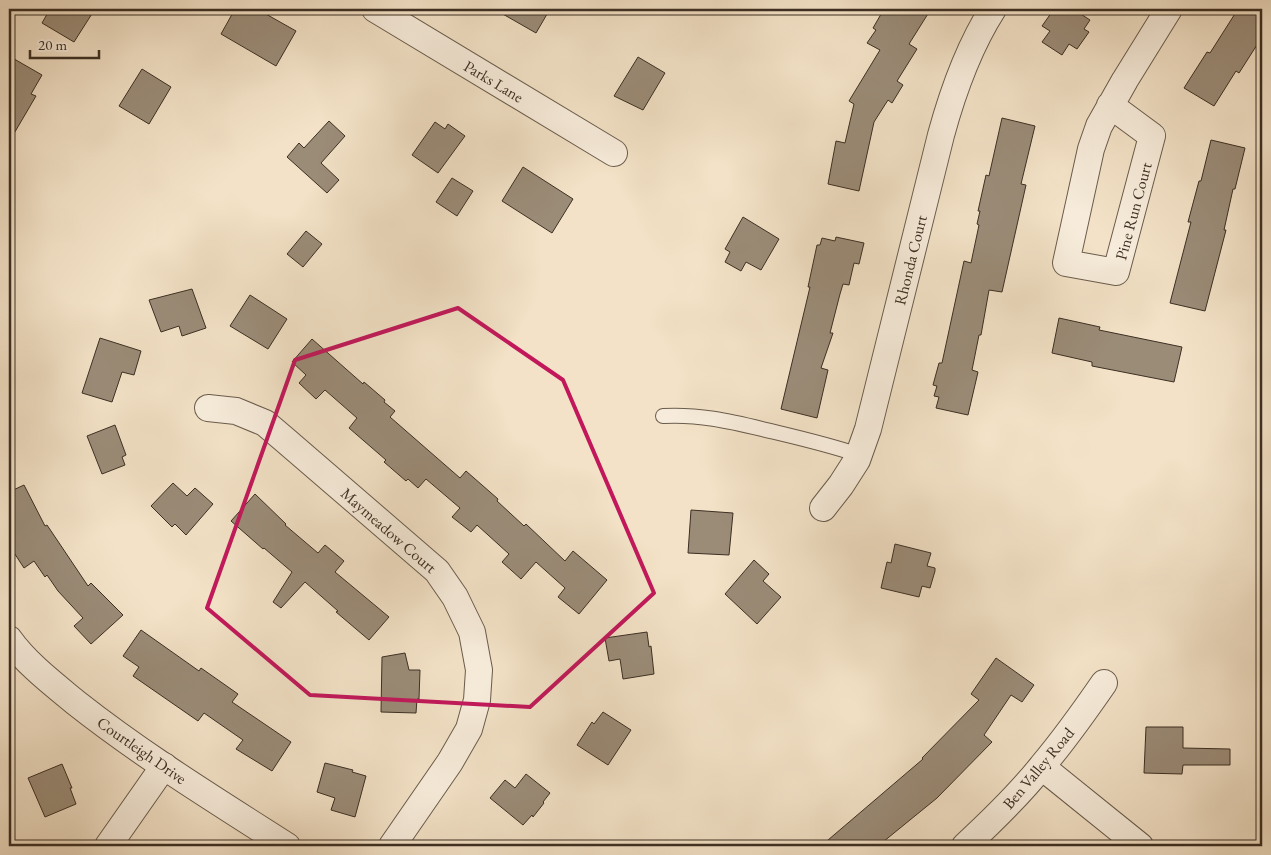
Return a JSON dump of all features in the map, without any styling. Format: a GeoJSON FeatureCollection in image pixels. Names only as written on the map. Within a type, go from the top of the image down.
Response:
{"type":"FeatureCollection","features":[{"type":"Feature","properties":{"kind":"street","name":"Parks Lane"},"geometry":{"type":"LineString","coordinates":[[375,9],[614,153]]}},
{"type":"Feature","properties":{"kind":"street","name":"Rhonda Court"},"geometry":{"type":"LineString","coordinates":[[823,508],[841,485],[859,456],[868,429],[952,94],[969,54],[993,9]]}},
{"type":"Feature","properties":{"kind":"street","name":"Pine Run Court"},"geometry":{"type":"LineString","coordinates":[[1110,105],[1152,136],[1116,272],[1066,264],[1091,149],[1099,126],[1110,105],[1169,9]]}},
{"type":"Feature","properties":{"kind":"street","name":"Maymeadow Court"},"geometry":{"type":"LineString","coordinates":[[208,408],[236,411],[265,423],[286,440],[437,571],[456,596],[472,632],[479,670],[477,700],[469,729],[450,762],[392,846]]}},
{"type":"Feature","properties":{"kind":"street","name":"Courtleigh Drive"},"geometry":{"type":"LineString","coordinates":[[9,639],[48,680],[98,720],[164,766],[287,846]]}},
{"type":"Feature","properties":{"kind":"street","name":"Ben Valley Road"},"geometry":{"type":"LineString","coordinates":[[965,846],[999,814],[1042,767],[1104,684]]}},
{"type":"Feature","properties":{"kind":"street"},"geometry":{"type":"LineString","coordinates":[[108,846],[164,766]]}},
{"type":"Feature","properties":{"kind":"street"},"geometry":{"type":"LineString","coordinates":[[1042,767],[1140,846]]}},
{"type":"Feature","properties":{"kind":"lane"},"geometry":{"type":"LineString","coordinates":[[663,416],[704,417],[815,442],[859,456]]}},
{"type":"Feature","properties":{"kind":"highlighted area"},"geometry":{"type":"Polygon","coordinates":[[[458,308],[563,380],[654,593],[530,707],[310,695],[207,608],[295,360],[458,308]]]}},
{"type":"Feature","properties":{"kind":"building"},"geometry":{"type":"Polygon","coordinates":[[[50,9],[95,9],[74,42],[42,23],[50,9]]]}},
{"type":"Feature","properties":{"kind":"building"},"geometry":{"type":"Polygon","coordinates":[[[235,9],[257,9],[296,31],[276,66],[221,34],[235,9]]]}},
{"type":"Feature","properties":{"kind":"building"},"geometry":{"type":"Polygon","coordinates":[[[494,9],[550,9],[536,33],[494,9]]]}},
{"type":"Feature","properties":{"kind":"building"},"geometry":{"type":"Polygon","coordinates":[[[884,9],[931,9],[909,44],[917,49],[897,81],[903,85],[892,103],[888,100],[874,122],[859,191],[828,184],[836,141],[845,143],[854,104],[849,101],[880,50],[867,43],[876,30],[873,28],[884,9]]]}},
{"type":"Feature","properties":{"kind":"building"},"geometry":{"type":"Polygon","coordinates":[[[1054,9],[1073,9],[1090,20],[1084,29],[1089,32],[1077,49],[1069,44],[1062,55],[1042,42],[1050,31],[1042,26],[1054,9]]]}},
{"type":"Feature","properties":{"kind":"building"},"geometry":{"type":"Polygon","coordinates":[[[1238,9],[1262,9],[1262,37],[1239,73],[1236,71],[1214,106],[1184,88],[1207,52],[1210,53],[1238,9]]]}},
{"type":"Feature","properties":{"kind":"building"},"geometry":{"type":"Polygon","coordinates":[[[9,56],[42,75],[31,94],[36,96],[9,142],[9,56]]]}},
{"type":"Feature","properties":{"kind":"building"},"geometry":{"type":"Polygon","coordinates":[[[638,57],[665,73],[643,110],[614,96],[638,57]]]}},
{"type":"Feature","properties":{"kind":"building"},"geometry":{"type":"Polygon","coordinates":[[[142,69],[171,87],[149,124],[119,106],[142,69]]]}},
{"type":"Feature","properties":{"kind":"building"},"geometry":{"type":"Polygon","coordinates":[[[1002,118],[1035,126],[1021,184],[1026,185],[1002,292],[989,290],[981,335],[979,335],[972,370],[978,372],[968,415],[936,408],[939,397],[934,396],[937,386],[933,385],[939,363],[942,363],[964,261],[971,263],[979,225],[977,224],[980,211],[978,211],[986,175],[989,176],[1002,118]]]}},
{"type":"Feature","properties":{"kind":"building"},"geometry":{"type":"Polygon","coordinates":[[[329,121],[345,136],[321,163],[339,180],[327,193],[287,157],[299,143],[304,148],[329,121]]]}},
{"type":"Feature","properties":{"kind":"building"},"geometry":{"type":"Polygon","coordinates":[[[435,122],[445,129],[448,124],[465,136],[438,173],[412,155],[435,122]]]}},
{"type":"Feature","properties":{"kind":"building"},"geometry":{"type":"Polygon","coordinates":[[[1211,140],[1245,148],[1235,189],[1233,189],[1224,230],[1226,230],[1205,311],[1170,303],[1191,222],[1188,222],[1211,140]]]}},
{"type":"Feature","properties":{"kind":"building"},"geometry":{"type":"Polygon","coordinates":[[[523,167],[573,199],[552,233],[502,201],[523,167]]]}},
{"type":"Feature","properties":{"kind":"building"},"geometry":{"type":"Polygon","coordinates":[[[452,178],[473,191],[457,216],[436,202],[452,178]]]}},
{"type":"Feature","properties":{"kind":"building"},"geometry":{"type":"Polygon","coordinates":[[[743,217],[779,239],[761,270],[746,262],[741,271],[725,262],[730,252],[725,249],[743,217]]]}},
{"type":"Feature","properties":{"kind":"building"},"geometry":{"type":"Polygon","coordinates":[[[306,231],[322,244],[303,267],[287,254],[306,231]]]}},
{"type":"Feature","properties":{"kind":"building"},"geometry":{"type":"Polygon","coordinates":[[[836,237],[864,243],[859,264],[854,263],[849,285],[843,284],[840,294],[830,333],[833,333],[821,368],[828,370],[817,418],[781,409],[810,287],[808,287],[817,245],[820,245],[822,238],[835,241],[836,237]]]}},
{"type":"Feature","properties":{"kind":"building"},"geometry":{"type":"Polygon","coordinates":[[[192,289],[206,328],[182,336],[179,326],[161,332],[149,300],[192,289]]]}},
{"type":"Feature","properties":{"kind":"building"},"geometry":{"type":"Polygon","coordinates":[[[250,295],[287,319],[268,349],[230,326],[250,295]]]}},
{"type":"Feature","properties":{"kind":"building"},"geometry":{"type":"Polygon","coordinates":[[[1059,318],[1100,327],[1099,330],[1182,347],[1174,382],[1092,366],[1092,362],[1052,353],[1059,318]]]}},
{"type":"Feature","properties":{"kind":"building"},"geometry":{"type":"Polygon","coordinates":[[[100,338],[141,351],[134,375],[122,372],[112,402],[82,393],[100,338]]]}},
{"type":"Feature","properties":{"kind":"building"},"geometry":{"type":"Polygon","coordinates":[[[312,339],[363,384],[364,382],[385,400],[384,402],[395,411],[390,417],[460,478],[466,471],[498,499],[497,501],[524,526],[526,524],[565,561],[573,551],[607,580],[579,614],[558,597],[565,588],[536,562],[521,579],[502,562],[509,554],[477,525],[471,532],[452,517],[460,508],[426,479],[418,488],[408,479],[406,481],[384,462],[386,460],[349,428],[357,418],[325,390],[316,399],[299,383],[306,375],[292,362],[312,339]]]}},
{"type":"Feature","properties":{"kind":"building"},"geometry":{"type":"Polygon","coordinates":[[[115,425],[126,455],[122,457],[125,465],[102,474],[87,436],[115,425]]]}},
{"type":"Feature","properties":{"kind":"building"},"geometry":{"type":"Polygon","coordinates":[[[173,483],[187,496],[195,488],[213,504],[186,535],[175,524],[172,527],[151,506],[173,483]]]}},
{"type":"Feature","properties":{"kind":"building"},"geometry":{"type":"Polygon","coordinates":[[[24,485],[45,526],[47,525],[88,586],[91,583],[123,615],[91,644],[74,626],[83,618],[58,591],[47,575],[45,577],[34,561],[24,568],[9,545],[9,492],[24,485]]]}},
{"type":"Feature","properties":{"kind":"building"},"geometry":{"type":"Polygon","coordinates":[[[255,494],[285,525],[318,553],[325,545],[344,561],[335,572],[389,617],[369,640],[305,582],[281,608],[273,602],[292,572],[231,521],[255,494]]]}},
{"type":"Feature","properties":{"kind":"building"},"geometry":{"type":"Polygon","coordinates":[[[691,510],[733,513],[729,555],[688,553],[691,510]]]}},
{"type":"Feature","properties":{"kind":"building"},"geometry":{"type":"Polygon","coordinates":[[[895,544],[931,553],[927,566],[935,568],[935,571],[930,588],[922,586],[919,597],[881,588],[887,562],[891,563],[895,544]]]}},
{"type":"Feature","properties":{"kind":"building"},"geometry":{"type":"Polygon","coordinates":[[[754,560],[769,574],[763,581],[781,597],[757,624],[725,594],[754,560]]]}},
{"type":"Feature","properties":{"kind":"building"},"geometry":{"type":"Polygon","coordinates":[[[141,630],[199,671],[201,668],[238,694],[232,702],[291,742],[272,771],[236,749],[243,740],[204,713],[198,721],[133,676],[139,667],[123,656],[141,630]]]}},
{"type":"Feature","properties":{"kind":"building"},"geometry":{"type":"Polygon","coordinates":[[[647,632],[649,647],[651,646],[654,674],[623,679],[620,659],[609,661],[605,638],[647,632]]]}},
{"type":"Feature","properties":{"kind":"building"},"geometry":{"type":"Polygon","coordinates":[[[405,653],[409,670],[420,670],[419,699],[417,699],[416,713],[381,712],[382,657],[405,653]]]}},
{"type":"Feature","properties":{"kind":"building"},"geometry":{"type":"Polygon","coordinates":[[[996,658],[1034,685],[1022,702],[1011,695],[984,735],[992,742],[937,798],[878,846],[821,846],[923,759],[979,700],[971,694],[996,658]]]}},
{"type":"Feature","properties":{"kind":"building"},"geometry":{"type":"Polygon","coordinates":[[[603,712],[631,730],[608,765],[577,745],[592,722],[594,724],[603,712]]]}},
{"type":"Feature","properties":{"kind":"building"},"geometry":{"type":"Polygon","coordinates":[[[1146,727],[1183,727],[1183,748],[1230,749],[1230,765],[1183,765],[1182,774],[1144,773],[1146,727]]]}},
{"type":"Feature","properties":{"kind":"building"},"geometry":{"type":"Polygon","coordinates":[[[325,763],[353,770],[352,772],[366,776],[355,817],[331,810],[335,798],[317,792],[325,763]]]}},
{"type":"Feature","properties":{"kind":"building"},"geometry":{"type":"Polygon","coordinates":[[[62,764],[72,788],[70,788],[76,804],[45,817],[28,778],[62,764]]]}},
{"type":"Feature","properties":{"kind":"building"},"geometry":{"type":"Polygon","coordinates":[[[526,774],[550,793],[533,817],[532,815],[523,825],[490,798],[505,780],[515,788],[526,774]]]}}]}
